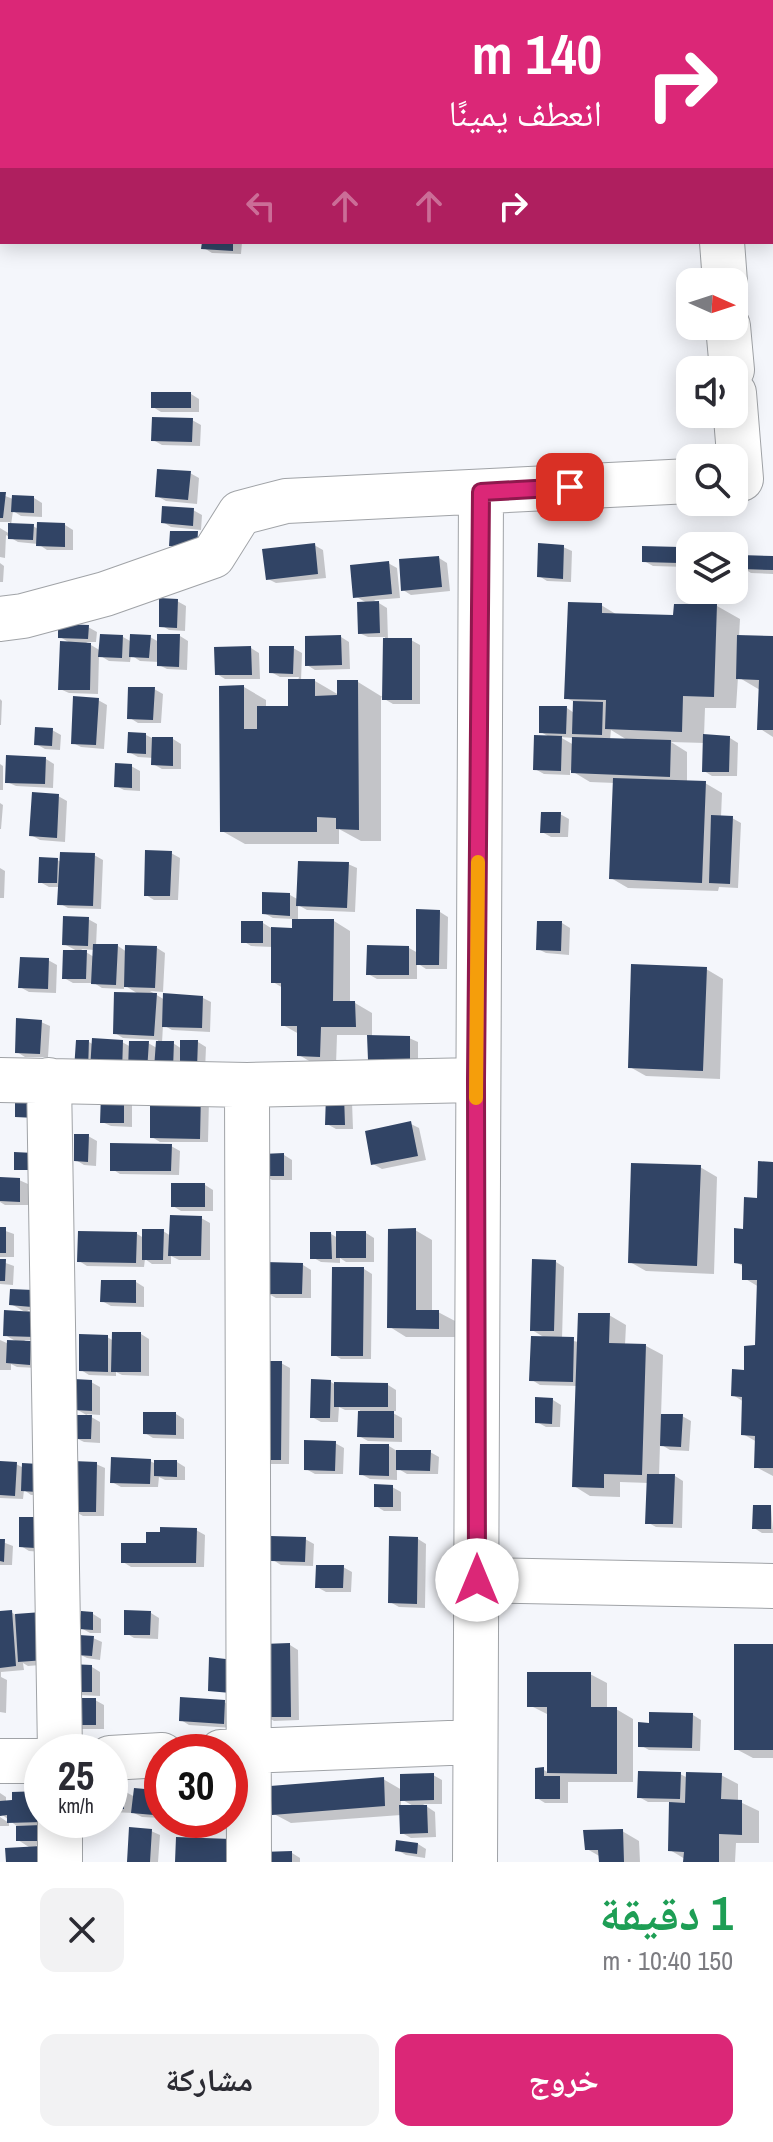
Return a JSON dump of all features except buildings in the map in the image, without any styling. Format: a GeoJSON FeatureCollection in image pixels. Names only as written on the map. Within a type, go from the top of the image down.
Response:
{"type":"FeatureCollection","features":[{"type":"Feature","properties":{"kind":"street"},"geometry":{"type":"LineString","coordinates":[[722,244],[724,268]]}},
{"type":"Feature","properties":{"kind":"street"},"geometry":{"type":"LineString","coordinates":[[740,428],[749,478]]}},
{"type":"Feature","properties":{"kind":"street"},"geometry":{"type":"LineString","coordinates":[[0,619],[23,616],[105,594],[213,556],[240,513],[286,501],[676,482]]}},
{"type":"Feature","properties":{"kind":"street"},"geometry":{"type":"LineString","coordinates":[[475,1862],[476,1080],[481,492]]}},
{"type":"Feature","properties":{"kind":"street"},"geometry":{"type":"LineString","coordinates":[[0,1080],[247,1085],[476,1080]]}},
{"type":"Feature","properties":{"kind":"street"},"geometry":{"type":"LineString","coordinates":[[49,1080],[60,1734]]}},
{"type":"Feature","properties":{"kind":"street"},"geometry":{"type":"LineString","coordinates":[[234,1734],[247,1085]]}},
{"type":"Feature","properties":{"kind":"street"},"geometry":{"type":"LineString","coordinates":[[477,1580],[773,1586]]}},
{"type":"Feature","properties":{"kind":"street"},"geometry":{"type":"LineString","coordinates":[[248,1750],[474,1742]]}},
{"type":"Feature","properties":{"kind":"street"},"geometry":{"type":"LineString","coordinates":[[0,1761],[24,1761]]}},
{"type":"Feature","properties":{"kind":"street"},"geometry":{"type":"LineString","coordinates":[[60,1838],[60,1862]]}},
{"type":"Feature","properties":{"kind":"street"},"geometry":{"type":"LineString","coordinates":[[246,1838],[249,1862]]}},
{"type":"Feature","properties":{"kind":"slow traffic"},"geometry":{"type":"LineString","coordinates":[[476,1098],[478,862]]}},
{"type":"Feature","properties":{"kind":"route"},"geometry":{"type":"LineString","coordinates":[[477,1580],[476,1080],[481,492],[570,487]]}}]}
